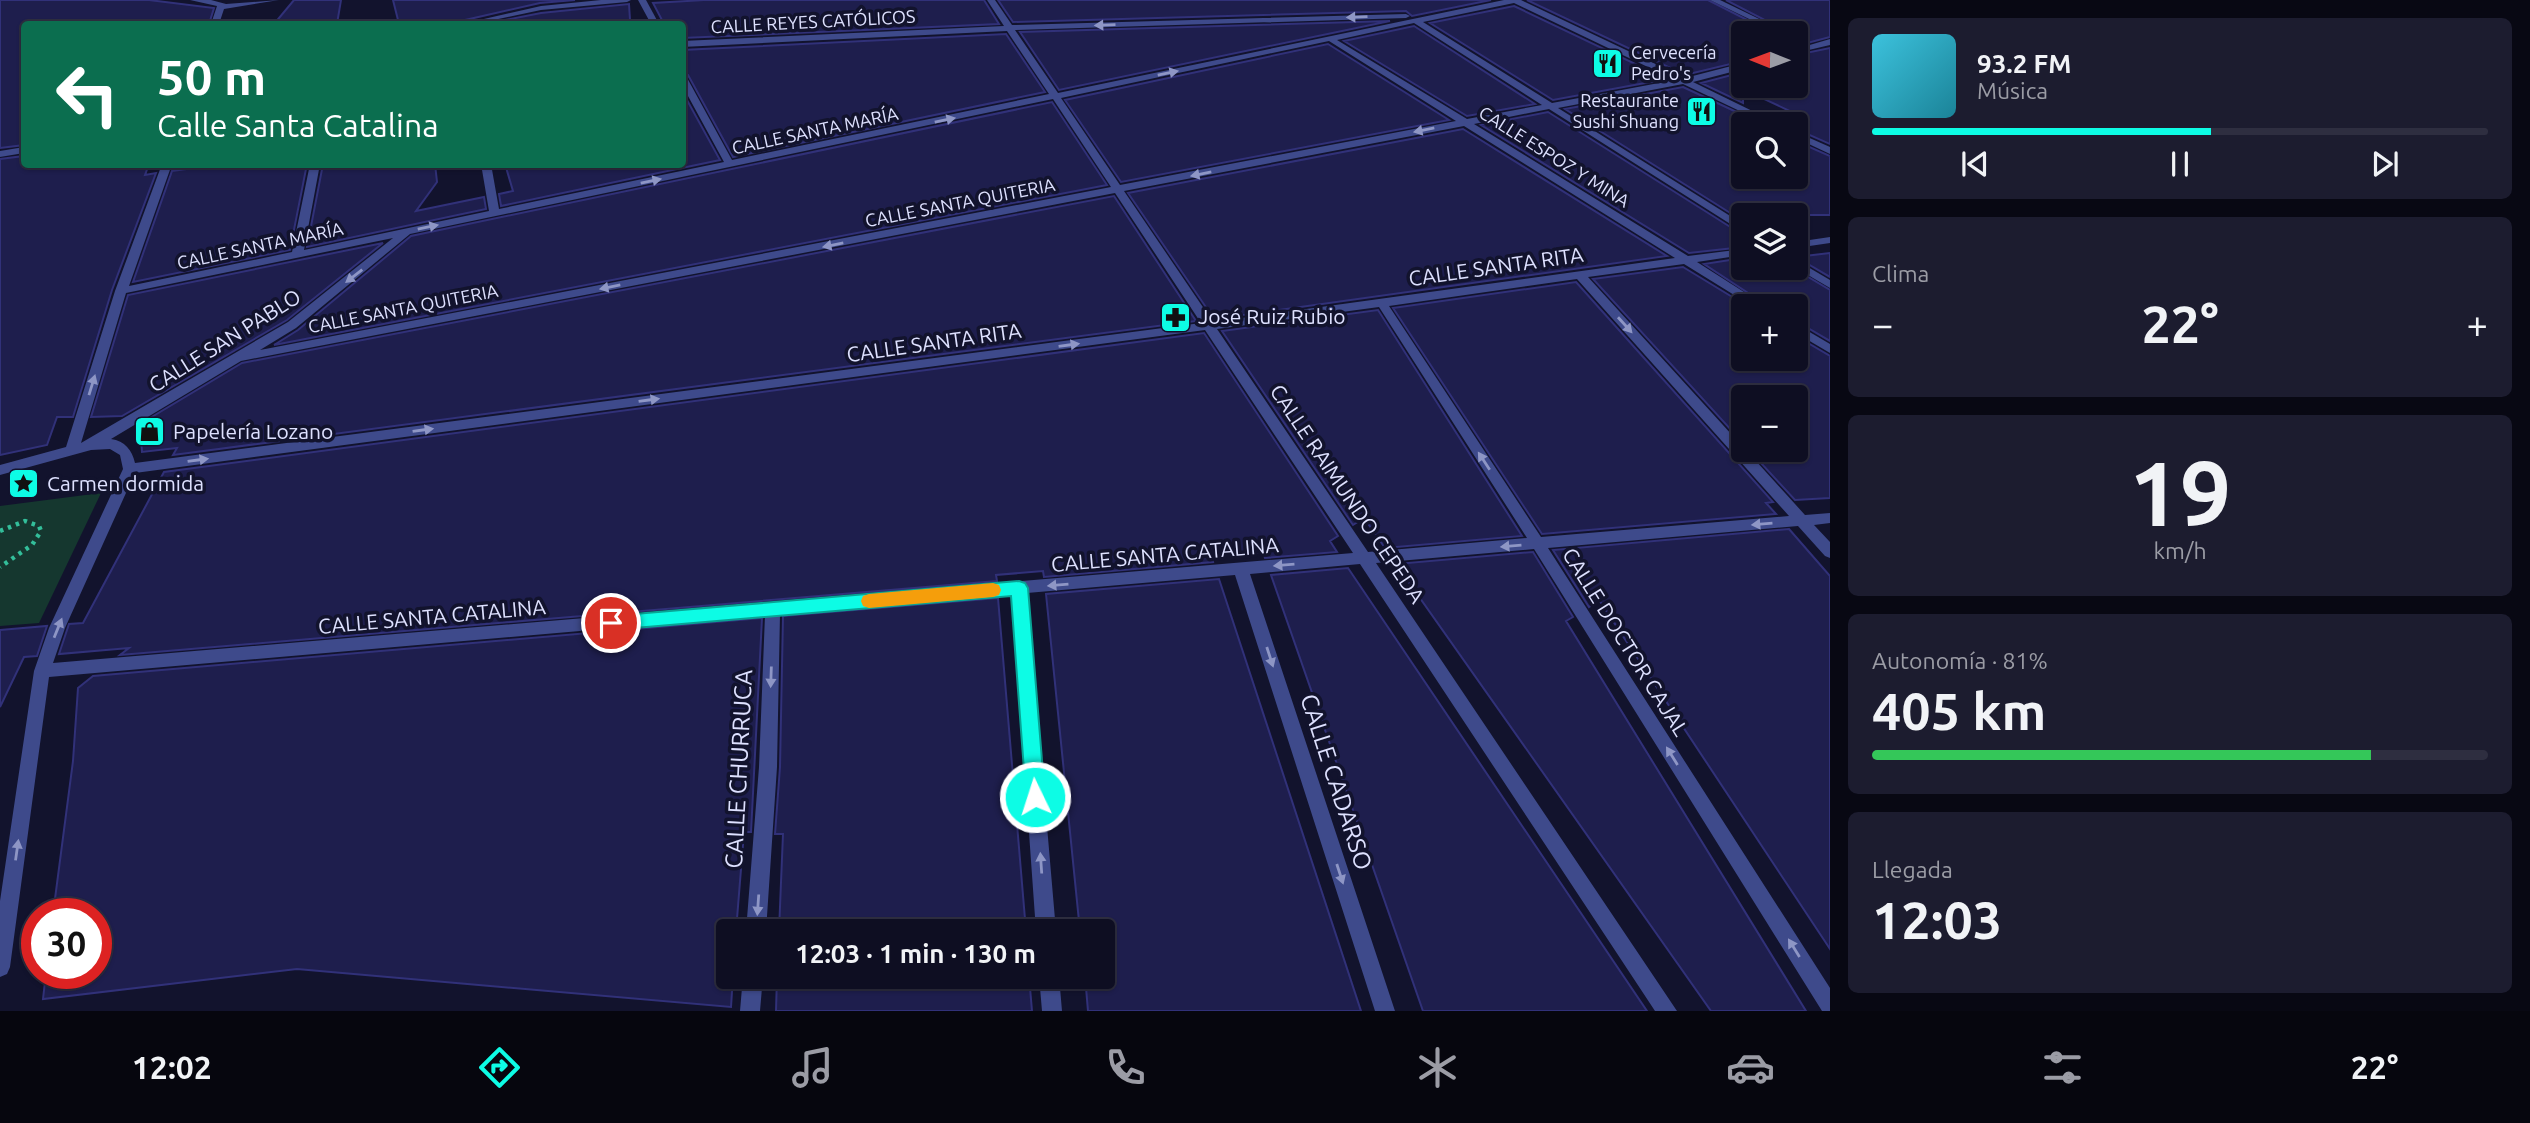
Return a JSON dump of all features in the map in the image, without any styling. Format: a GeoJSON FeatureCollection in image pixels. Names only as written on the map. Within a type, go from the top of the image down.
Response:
{"type":"FeatureCollection","features":[{"type":"Feature","properties":{"kind":"street"},"geometry":{"type":"LineString","coordinates":[[194,0],[222,6],[275,0]]}},
{"type":"Feature","properties":{"kind":"street"},"geometry":{"type":"LineString","coordinates":[[480,21],[541,8],[627,0]]}},
{"type":"Feature","properties":{"kind":"street"},"geometry":{"type":"LineString","coordinates":[[642,0],[653,21]]}},
{"type":"Feature","properties":{"kind":"street","name":"CALLE RAIMUNDO CEPEDA"},"geometry":{"type":"LineString","coordinates":[[991,0],[1667,1011]]}},
{"type":"Feature","properties":{"kind":"street"},"geometry":{"type":"LineString","coordinates":[[1515,0],[1749,112]]}},
{"type":"Feature","properties":{"kind":"street","name":"CALLE SANTA MARÍA"},"geometry":{"type":"LineString","coordinates":[[121,291],[1515,0]]}},
{"type":"Feature","properties":{"kind":"street"},"geometry":{"type":"LineString","coordinates":[[1714,0],[1759,21]]}},
{"type":"Feature","properties":{"kind":"street"},"geometry":{"type":"LineString","coordinates":[[216,21],[222,6]]}},
{"type":"Feature","properties":{"kind":"street","name":"CALLE REYES CATÓLICOS"},"geometry":{"type":"LineString","coordinates":[[686,44],[1009,28],[1449,14]]}},
{"type":"Feature","properties":{"kind":"street"},"geometry":{"type":"LineString","coordinates":[[1416,21],[1731,221]]}},
{"type":"Feature","properties":{"kind":"street","name":"CALLE ESPOZ Y MINA"},"geometry":{"type":"LineString","coordinates":[[1329,38],[1740,294]]}},
{"type":"Feature","properties":{"kind":"street"},"geometry":{"type":"LineString","coordinates":[[1808,48],[1830,42]]}},
{"type":"Feature","properties":{"kind":"street"},"geometry":{"type":"LineString","coordinates":[[1808,45],[1813,47]]}},
{"type":"Feature","properties":{"kind":"street","name":"CALLE SANTA QUITERIA"},"geometry":{"type":"LineString","coordinates":[[242,357],[1120,190],[1731,69]]}},
{"type":"Feature","properties":{"kind":"street"},"geometry":{"type":"LineString","coordinates":[[686,83],[730,165]]}},
{"type":"Feature","properties":{"kind":"street"},"geometry":{"type":"LineString","coordinates":[[1808,140],[1828,148]]}},
{"type":"Feature","properties":{"kind":"street"},"geometry":{"type":"LineString","coordinates":[[0,154],[21,150]]}},
{"type":"Feature","properties":{"kind":"street"},"geometry":{"type":"LineString","coordinates":[[72,450],[121,291],[166,168]]}},
{"type":"Feature","properties":{"kind":"street"},"geometry":{"type":"LineString","coordinates":[[297,255],[314,168]]}},
{"type":"Feature","properties":{"kind":"street"},"geometry":{"type":"LineString","coordinates":[[487,168],[495,214]]}},
{"type":"Feature","properties":{"kind":"street","name":"CALLE SAN PABLO"},"geometry":{"type":"LineString","coordinates":[[91,445],[292,325],[405,232]]}},
{"type":"Feature","properties":{"kind":"street"},"geometry":{"type":"LineString","coordinates":[[1808,243],[1830,240]]}},
{"type":"Feature","properties":{"kind":"street","name":"CALLE SANTA RITA"},"geometry":{"type":"LineString","coordinates":[[130,469],[1382,303],[1731,254]]}},
{"type":"Feature","properties":{"kind":"street"},"geometry":{"type":"LineString","coordinates":[[1808,271],[1830,285]]}},
{"type":"Feature","properties":{"kind":"street"},"geometry":{"type":"LineString","coordinates":[[1579,274],[1830,552]]}},
{"type":"Feature","properties":{"kind":"street","name":"CALLE DOCTOR CAJAL"},"geometry":{"type":"LineString","coordinates":[[1382,303],[1830,1006]]}},
{"type":"Feature","properties":{"kind":"street"},"geometry":{"type":"LineString","coordinates":[[1808,335],[1830,349]]}},
{"type":"Feature","properties":{"kind":"street"},"geometry":{"type":"LineString","coordinates":[[0,470],[91,445],[113,444],[126,453],[130,469],[57,628],[42,671],[0,967]]}},
{"type":"Feature","properties":{"kind":"street","name":"CALLE SANTA CATALINA"},"geometry":{"type":"LineString","coordinates":[[42,671],[1830,518]]}},
{"type":"Feature","properties":{"kind":"street","name":"CALLE CADARSO"},"geometry":{"type":"LineString","coordinates":[[1241,569],[1385,1011]]}},
{"type":"Feature","properties":{"kind":"street"},"geometry":{"type":"LineString","coordinates":[[1019,588],[1045,919]]}},
{"type":"Feature","properties":{"kind":"street","name":"CALLE CHURRUCA"},"geometry":{"type":"LineString","coordinates":[[757,919],[768,767],[774,609]]}},
{"type":"Feature","properties":{"kind":"street"},"geometry":{"type":"LineString","coordinates":[[750,1011],[752,989]]}},
{"type":"Feature","properties":{"kind":"street"},"geometry":{"type":"LineString","coordinates":[[1050,989],[1052,1011]]}},
{"type":"Feature","properties":{"kind":"path"},"geometry":{"type":"LineString","coordinates":[[0,531],[25,522],[39,526],[41,531],[32,545],[0,567]]}},
{"type":"Feature","properties":{"kind":"green space"},"geometry":{"type":"Polygon","coordinates":[[[101,493],[39,623],[0,626],[0,506],[101,493]]]}},
{"type":"Feature","properties":{"kind":"building"},"geometry":{"type":"Polygon","coordinates":[[[0,0],[149,0],[214,8],[210,21],[21,21],[21,145],[0,148],[0,0]]]}},
{"type":"Feature","properties":{"kind":"building"},"geometry":{"type":"Polygon","coordinates":[[[294,0],[341,0],[338,21],[276,21],[294,0]]]}},
{"type":"Feature","properties":{"kind":"building"},"geometry":{"type":"Polygon","coordinates":[[[393,0],[575,0],[540,3],[461,21],[398,21],[393,0]]]}},
{"type":"Feature","properties":{"kind":"building"},"geometry":{"type":"Polygon","coordinates":[[[704,0],[984,0],[999,24],[686,38],[686,21],[662,21],[653,3],[704,0]]]}},
{"type":"Feature","properties":{"kind":"building"},"geometry":{"type":"Polygon","coordinates":[[[998,0],[1491,0],[1412,16],[1406,11],[1013,22],[998,0]]]}},
{"type":"Feature","properties":{"kind":"building"},"geometry":{"type":"Polygon","coordinates":[[[1527,0],[1708,0],[1749,21],[1731,21],[1731,64],[1685,75],[1527,0]]]}},
{"type":"Feature","properties":{"kind":"building"},"geometry":{"type":"Polygon","coordinates":[[[1726,0],[1830,0],[1830,37],[1808,43],[1808,21],[1767,21],[1726,0]]]}},
{"type":"Feature","properties":{"kind":"building"},"geometry":{"type":"Polygon","coordinates":[[[629,4],[630,20],[500,21],[541,13],[629,4]]]}},
{"type":"Feature","properties":{"kind":"building"},"geometry":{"type":"Polygon","coordinates":[[[1514,6],[1667,79],[1553,100],[1430,23],[1514,6]]]}},
{"type":"Feature","properties":{"kind":"building"},"geometry":{"type":"Polygon","coordinates":[[[1390,21],[1059,90],[1020,32],[1390,21]]]}},
{"type":"Feature","properties":{"kind":"building"},"geometry":{"type":"Polygon","coordinates":[[[1414,26],[1535,104],[1467,116],[1344,41],[1414,26]]]}},
{"type":"Feature","properties":{"kind":"building"},"geometry":{"type":"Polygon","coordinates":[[[1006,34],[1045,92],[733,157],[686,74],[686,50],[1006,34]]]}},
{"type":"Feature","properties":{"kind":"building"},"geometry":{"type":"Polygon","coordinates":[[[1328,44],[1449,120],[1121,182],[1065,100],[1328,44]]]}},
{"type":"Feature","properties":{"kind":"building"},"geometry":{"type":"Polygon","coordinates":[[[1830,48],[1830,144],[1808,134],[1808,112],[1792,112],[1762,98],[1808,98],[1808,53],[1830,48]]]}},
{"type":"Feature","properties":{"kind":"building"},"geometry":{"type":"Polygon","coordinates":[[[1731,75],[1731,97],[1701,83],[1731,75]]]}},
{"type":"Feature","properties":{"kind":"building"},"geometry":{"type":"Polygon","coordinates":[[[1683,87],[1737,112],[1731,112],[1731,189],[1808,189],[1808,146],[1830,156],[1830,215],[1808,215],[1808,203],[1731,203],[1731,213],[1565,109],[1683,87]]]}},
{"type":"Feature","properties":{"kind":"building"},"geometry":{"type":"Polygon","coordinates":[[[686,98],[720,160],[686,167],[686,98]]]}},
{"type":"Feature","properties":{"kind":"building"},"geometry":{"type":"Polygon","coordinates":[[[1052,102],[1107,185],[274,345],[298,330],[411,236],[1052,102]]]}},
{"type":"Feature","properties":{"kind":"building"},"geometry":{"type":"Polygon","coordinates":[[[1548,112],[1731,227],[1731,248],[1689,253],[1481,125],[1548,112]]]}},
{"type":"Feature","properties":{"kind":"building"},"geometry":{"type":"Polygon","coordinates":[[[1463,129],[1667,256],[1214,319],[1128,193],[1463,129]]]}},
{"type":"Feature","properties":{"kind":"building"},"geometry":{"type":"Polygon","coordinates":[[[21,156],[21,168],[148,168],[145,175],[156,173],[112,290],[73,417],[57,417],[47,445],[0,455],[0,159],[21,156]]]}},
{"type":"Feature","properties":{"kind":"building"},"geometry":{"type":"Polygon","coordinates":[[[194,168],[306,168],[290,250],[133,282],[172,171],[194,168]]]}},
{"type":"Feature","properties":{"kind":"building"},"geometry":{"type":"Polygon","coordinates":[[[322,168],[435,168],[437,182],[416,211],[484,197],[486,209],[307,247],[322,168]]]}},
{"type":"Feature","properties":{"kind":"building"},"geometry":{"type":"Polygon","coordinates":[[[506,168],[682,168],[501,206],[499,194],[513,191],[506,168]]]}},
{"type":"Feature","properties":{"kind":"building"},"geometry":{"type":"Polygon","coordinates":[[[1114,196],[1196,321],[173,455],[177,448],[142,452],[140,424],[242,363],[1114,196]]]}},
{"type":"Feature","properties":{"kind":"building"},"geometry":{"type":"Polygon","coordinates":[[[383,243],[287,320],[122,416],[91,417],[128,295],[383,243]]]}},
{"type":"Feature","properties":{"kind":"building"},"geometry":{"type":"Polygon","coordinates":[[[1830,253],[1830,277],[1808,264],[1808,256],[1830,253]]]}},
{"type":"Feature","properties":{"kind":"building"},"geometry":{"type":"Polygon","coordinates":[[[1731,260],[1731,280],[1808,280],[1808,277],[1830,290],[1830,341],[1808,328],[1808,294],[1750,294],[1704,264],[1731,260]]]}},
{"type":"Feature","properties":{"kind":"building"},"geometry":{"type":"Polygon","coordinates":[[[1683,267],[1731,296],[1731,371],[1808,371],[1808,343],[1830,356],[1830,498],[1795,500],[1760,462],[1808,462],[1808,385],[1731,385],[1731,430],[1593,279],[1683,267]]]}},
{"type":"Feature","properties":{"kind":"building"},"geometry":{"type":"Polygon","coordinates":[[[1576,282],[1731,455],[1731,462],[1737,462],[1773,502],[1766,503],[1776,514],[1542,534],[1393,308],[1576,282]]]}},
{"type":"Feature","properties":{"kind":"building"},"geometry":{"type":"Polygon","coordinates":[[[1378,310],[1522,536],[1385,548],[1364,518],[1353,525],[1222,331],[1378,310]]]}},
{"type":"Feature","properties":{"kind":"building"},"geometry":{"type":"Polygon","coordinates":[[[1204,333],[1338,536],[1330,541],[1337,552],[1265,558],[1263,552],[1211,556],[1213,562],[1044,577],[1043,571],[996,575],[997,581],[120,655],[129,648],[59,654],[69,624],[83,623],[164,472],[1204,333]]]}},
{"type":"Feature","properties":{"kind":"building"},"geometry":{"type":"Polygon","coordinates":[[[1789,529],[1830,576],[1830,949],[1599,600],[1589,607],[1553,550],[1789,529]]]}},
{"type":"Feature","properties":{"kind":"building"},"geometry":{"type":"Polygon","coordinates":[[[1533,552],[1573,617],[1566,621],[1806,1011],[1711,1011],[1396,564],[1533,552]]]}},
{"type":"Feature","properties":{"kind":"building"},"geometry":{"type":"Polygon","coordinates":[[[1348,568],[1647,1011],[1423,1011],[1271,575],[1348,568]]]}},
{"type":"Feature","properties":{"kind":"building"},"geometry":{"type":"Polygon","coordinates":[[[1219,579],[1361,1011],[1088,1011],[1086,989],[1115,989],[1115,919],[1079,919],[1046,594],[1219,579]]]}},
{"type":"Feature","properties":{"kind":"building"},"geometry":{"type":"Polygon","coordinates":[[[998,598],[1025,919],[779,919],[783,834],[775,834],[780,767],[783,616],[998,598]]]}},
{"type":"Feature","properties":{"kind":"building"},"geometry":{"type":"Polygon","coordinates":[[[762,618],[751,832],[744,832],[737,919],[716,919],[716,989],[732,989],[731,1007],[297,969],[43,999],[44,989],[112,989],[112,898],[55,898],[73,761],[78,688],[93,676],[762,618]]]}},
{"type":"Feature","properties":{"kind":"building"},"geometry":{"type":"Polygon","coordinates":[[[47,626],[37,656],[24,657],[0,707],[0,630],[47,626]]]}},
{"type":"Feature","properties":{"kind":"building"},"geometry":{"type":"Polygon","coordinates":[[[777,989],[1030,989],[1032,1011],[776,1011],[777,989]]]}},
{"type":"Feature","properties":{"kind":"slow traffic"},"geometry":{"type":"LineString","coordinates":[[869,601],[993,590]]}},
{"type":"Feature","properties":{"kind":"place","name":"Cervecería Pedro's"},"geometry":{"type":"Point","coordinates":[1608,63]}},
{"type":"Feature","properties":{"kind":"place","name":"Restaurante Sushi Shuang"},"geometry":{"type":"Point","coordinates":[1702,111]}},
{"type":"Feature","properties":{"kind":"place","name":"José Ruiz Rubio"},"geometry":{"type":"Point","coordinates":[1175,317]}},
{"type":"Feature","properties":{"kind":"place","name":"Papelería Lozano"},"geometry":{"type":"Point","coordinates":[150,432]}},
{"type":"Feature","properties":{"kind":"place","name":"Carmen dormida"},"geometry":{"type":"Point","coordinates":[24,484]}},
{"type":"Feature","properties":{"kind":"route"},"geometry":{"type":"LineString","coordinates":[[611,623],[1019,588],[1035,797]]}}]}
